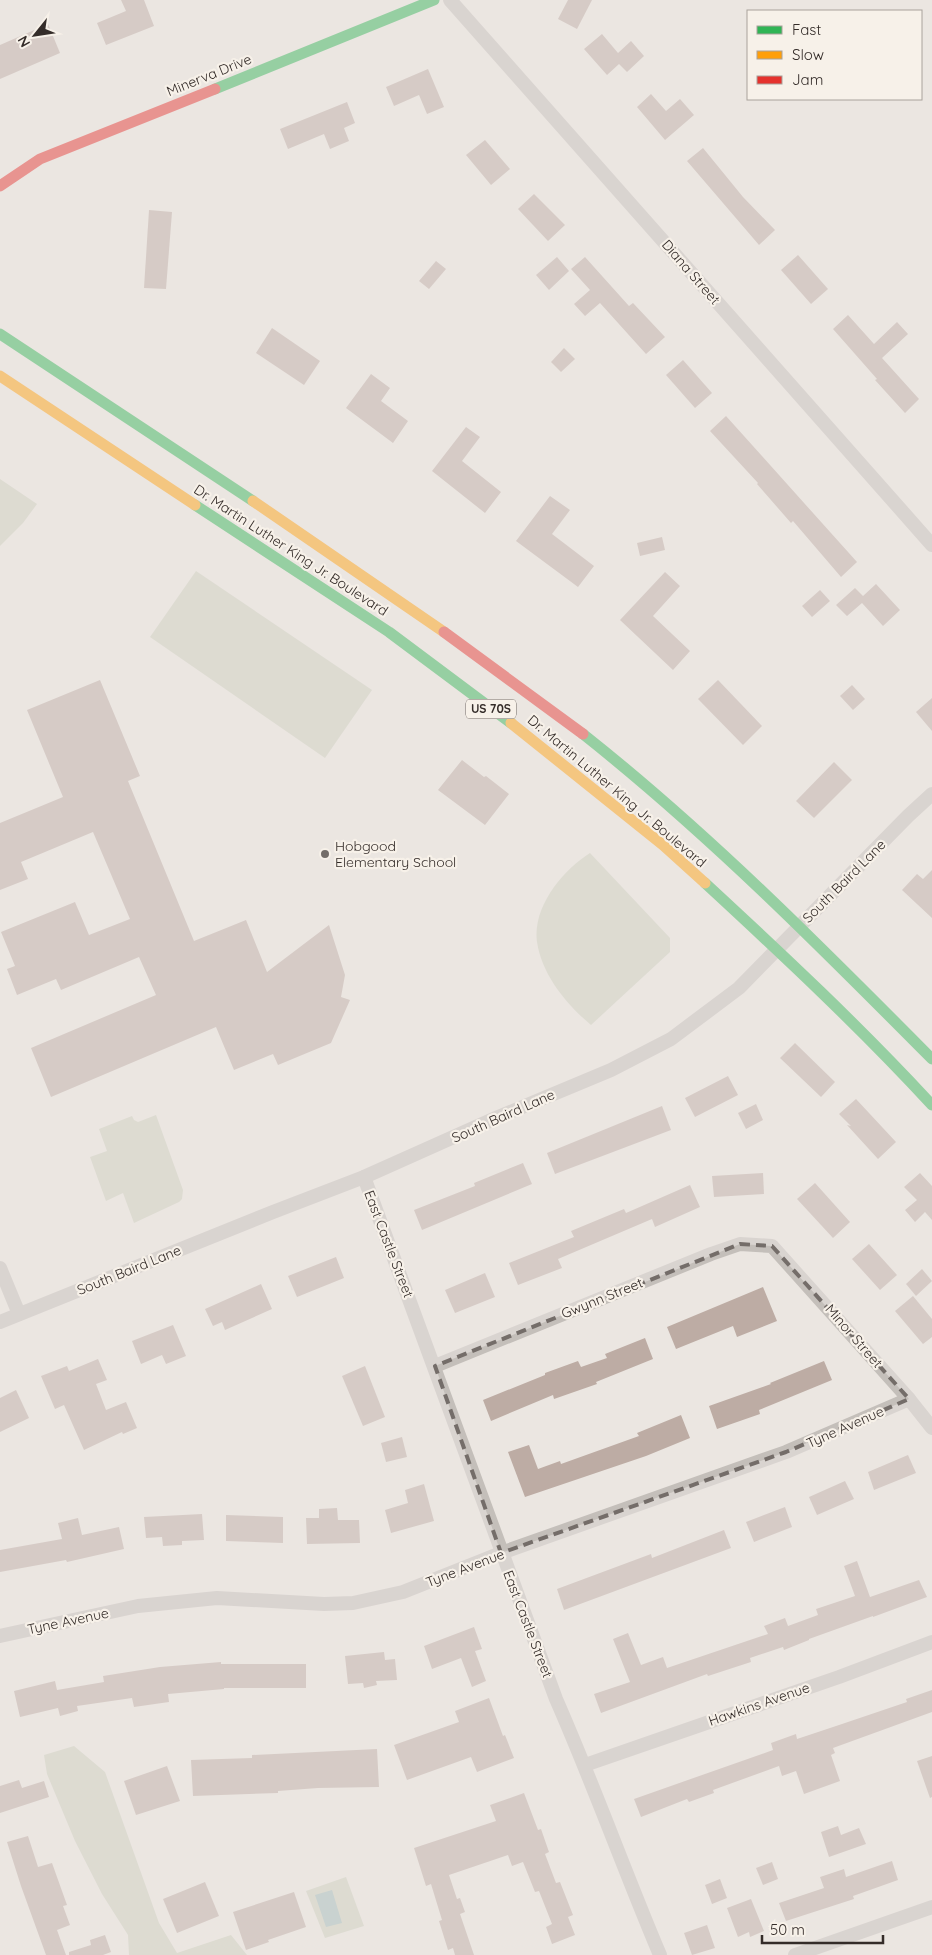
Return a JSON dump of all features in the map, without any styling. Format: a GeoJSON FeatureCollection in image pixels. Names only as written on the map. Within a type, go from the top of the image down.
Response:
{"type":"FeatureCollection","features":[{"type":"Feature","properties":{"kind":"main road","name":"Minerva Drive"},"geometry":{"type":"LineString","coordinates":[[0,186],[40,159],[434,0]]}},
{"type":"Feature","properties":{"kind":"main road","name":"Dr. Martin Luther King Jr. Boulevard"},"geometry":{"type":"LineString","coordinates":[[0,334],[330,553],[476,654],[598,746],[689,825],[800,926],[932,1059]]}},
{"type":"Feature","properties":{"kind":"main road","name":"Dr. Martin Luther King Jr. Boulevard"},"geometry":{"type":"LineString","coordinates":[[0,376],[389,632],[524,733],[655,839],[777,950],[887,1056],[932,1105]]}},
{"type":"Feature","properties":{"kind":"street","name":"Diana Street"},"geometry":{"type":"LineString","coordinates":[[450,0],[932,545]]}},
{"type":"Feature","properties":{"kind":"street","name":"South Baird Lane"},"geometry":{"type":"LineString","coordinates":[[0,1322],[364,1177],[537,1100],[611,1070],[671,1039],[739,988],[932,794]]}},
{"type":"Feature","properties":{"kind":"street","name":"East Castle Street"},"geometry":{"type":"LineString","coordinates":[[364,1177],[556,1699],[585,1765],[616,1850],[660,1955]]}},
{"type":"Feature","properties":{"kind":"street","name":"Gwynn Street"},"geometry":{"type":"LineString","coordinates":[[435,1366],[711,1254],[740,1244],[772,1246]]}},
{"type":"Feature","properties":{"kind":"street","name":"Minor Street"},"geometry":{"type":"LineString","coordinates":[[772,1246],[909,1398],[932,1428]]}},
{"type":"Feature","properties":{"kind":"street"},"geometry":{"type":"LineString","coordinates":[[0,1268],[19,1314]]}},
{"type":"Feature","properties":{"kind":"street","name":"Tyne Avenue"},"geometry":{"type":"LineString","coordinates":[[0,1636],[138,1606],[218,1598],[324,1604],[353,1603],[403,1592],[501,1553],[786,1452],[909,1398]]}},
{"type":"Feature","properties":{"kind":"street","name":"Hawkins Avenue"},"geometry":{"type":"LineString","coordinates":[[585,1765],[839,1677],[932,1642]]}},
{"type":"Feature","properties":{"kind":"street"},"geometry":{"type":"LineString","coordinates":[[795,1955],[932,1907]]}},
{"type":"Feature","properties":{"kind":"highlighted area"},"geometry":{"type":"Polygon","coordinates":[[[740,1244],[772,1246],[909,1399],[786,1452],[501,1553],[435,1366],[740,1244]]]}},
{"type":"Feature","properties":{"kind":"green space"},"geometry":{"type":"Polygon","coordinates":[[[0,479],[37,504],[23,523],[0,546],[0,479]]]}},
{"type":"Feature","properties":{"kind":"green space"},"geometry":{"type":"Polygon","coordinates":[[[196,571],[372,690],[325,758],[150,637],[196,571]]]}},
{"type":"Feature","properties":{"kind":"green space"},"geometry":{"type":"Polygon","coordinates":[[[590,853],[670,938],[670,952],[591,1025],[556,988],[544,966],[537,942],[539,916],[544,903],[560,879],[590,853]]]}},
{"type":"Feature","properties":{"kind":"green space"},"geometry":{"type":"Polygon","coordinates":[[[156,1115],[183,1190],[182,1199],[134,1223],[123,1193],[106,1201],[90,1157],[107,1151],[99,1129],[132,1116],[138,1122],[156,1115]]]}},
{"type":"Feature","properties":{"kind":"green space"},"geometry":{"type":"Polygon","coordinates":[[[74,1746],[105,1772],[159,1923],[177,1953],[231,1935],[247,1955],[129,1955],[128,1935],[102,1894],[75,1841],[47,1774],[44,1755],[74,1746]]]}},
{"type":"Feature","properties":{"kind":"green space"},"geometry":{"type":"Polygon","coordinates":[[[346,1877],[364,1926],[325,1938],[306,1891],[346,1877]]]}},
{"type":"Feature","properties":{"kind":"water"},"geometry":{"type":"Polygon","coordinates":[[[332,1890],[342,1923],[326,1927],[315,1895],[332,1890]]]}},
{"type":"Feature","properties":{"kind":"building"},"geometry":{"type":"Polygon","coordinates":[[[121,0],[144,0],[154,26],[106,45],[97,23],[126,11],[121,0]]]}},
{"type":"Feature","properties":{"kind":"building"},"geometry":{"type":"Polygon","coordinates":[[[568,0],[592,0],[577,29],[558,19],[568,0]]]}},
{"type":"Feature","properties":{"kind":"building"},"geometry":{"type":"Polygon","coordinates":[[[48,24],[60,53],[0,79],[0,45],[48,24]]]}},
{"type":"Feature","properties":{"kind":"building"},"geometry":{"type":"Polygon","coordinates":[[[602,34],[618,53],[631,41],[644,56],[627,72],[619,64],[607,75],[584,49],[602,34]]]}},
{"type":"Feature","properties":{"kind":"building"},"geometry":{"type":"Polygon","coordinates":[[[428,69],[444,107],[427,114],[419,95],[394,106],[386,87],[428,69]]]}},
{"type":"Feature","properties":{"kind":"building"},"geometry":{"type":"Polygon","coordinates":[[[651,94],[666,111],[680,99],[694,115],[665,140],[637,107],[651,94]]]}},
{"type":"Feature","properties":{"kind":"building"},"geometry":{"type":"Polygon","coordinates":[[[347,102],[355,123],[344,128],[349,141],[330,149],[324,134],[288,149],[280,129],[347,102]]]}},
{"type":"Feature","properties":{"kind":"building"},"geometry":{"type":"Polygon","coordinates":[[[485,140],[510,169],[491,185],[466,155],[485,140]]]}},
{"type":"Feature","properties":{"kind":"building"},"geometry":{"type":"Polygon","coordinates":[[[703,148],[743,197],[775,230],[759,245],[687,161],[703,148]]]}},
{"type":"Feature","properties":{"kind":"building"},"geometry":{"type":"Polygon","coordinates":[[[534,194],[565,225],[548,241],[518,209],[534,194]]]}},
{"type":"Feature","properties":{"kind":"building"},"geometry":{"type":"Polygon","coordinates":[[[149,210],[172,212],[166,289],[144,288],[149,210]]]}},
{"type":"Feature","properties":{"kind":"building"},"geometry":{"type":"Polygon","coordinates":[[[798,255],[828,289],[811,304],[781,270],[798,255]]]}},
{"type":"Feature","properties":{"kind":"building"},"geometry":{"type":"Polygon","coordinates":[[[557,257],[569,271],[549,290],[536,275],[557,257]]]}},
{"type":"Feature","properties":{"kind":"building"},"geometry":{"type":"Polygon","coordinates":[[[585,257],[629,306],[633,303],[665,337],[646,354],[600,303],[585,316],[574,304],[590,290],[571,269],[585,257]]]}},
{"type":"Feature","properties":{"kind":"building"},"geometry":{"type":"Polygon","coordinates":[[[436,261],[446,269],[429,289],[419,281],[436,261]]]}},
{"type":"Feature","properties":{"kind":"building"},"geometry":{"type":"Polygon","coordinates":[[[848,315],[874,344],[897,322],[908,334],[882,358],[919,399],[905,413],[833,329],[848,315]]]}},
{"type":"Feature","properties":{"kind":"building"},"geometry":{"type":"Polygon","coordinates":[[[272,328],[320,361],[304,385],[256,353],[272,328]]]}},
{"type":"Feature","properties":{"kind":"building"},"geometry":{"type":"Polygon","coordinates":[[[564,348],[575,359],[561,372],[551,362],[564,348]]]}},
{"type":"Feature","properties":{"kind":"building"},"geometry":{"type":"Polygon","coordinates":[[[683,360],[712,393],[695,408],[666,375],[683,360]]]}},
{"type":"Feature","properties":{"kind":"building"},"geometry":{"type":"Polygon","coordinates":[[[371,374],[390,388],[381,401],[408,421],[393,443],[346,408],[371,374]]]}},
{"type":"Feature","properties":{"kind":"building"},"geometry":{"type":"Polygon","coordinates":[[[726,416],[857,562],[841,577],[793,521],[791,523],[758,483],[710,431],[726,416]]]}},
{"type":"Feature","properties":{"kind":"building"},"geometry":{"type":"Polygon","coordinates":[[[466,427],[480,437],[462,461],[501,492],[485,513],[432,471],[466,427]]]}},
{"type":"Feature","properties":{"kind":"building"},"geometry":{"type":"Polygon","coordinates":[[[550,496],[570,510],[552,534],[594,566],[578,587],[516,541],[550,496]]]}},
{"type":"Feature","properties":{"kind":"building"},"geometry":{"type":"Polygon","coordinates":[[[662,537],[665,550],[640,556],[637,543],[662,537]]]}},
{"type":"Feature","properties":{"kind":"building"},"geometry":{"type":"Polygon","coordinates":[[[665,572],[680,586],[653,616],[690,651],[673,670],[620,620],[665,572]]]}},
{"type":"Feature","properties":{"kind":"building"},"geometry":{"type":"Polygon","coordinates":[[[876,584],[900,610],[883,626],[862,603],[847,616],[836,605],[855,588],[863,596],[876,584]]]}},
{"type":"Feature","properties":{"kind":"building"},"geometry":{"type":"Polygon","coordinates":[[[820,590],[830,601],[812,617],[802,606],[820,590]]]}},
{"type":"Feature","properties":{"kind":"building"},"geometry":{"type":"Polygon","coordinates":[[[100,680],[140,776],[128,781],[194,941],[246,920],[267,972],[329,925],[345,975],[341,997],[350,1000],[331,1043],[278,1065],[273,1054],[234,1070],[216,1027],[51,1097],[31,1048],[156,995],[139,957],[61,990],[56,979],[17,995],[7,969],[15,966],[1,932],[75,902],[89,935],[130,919],[93,832],[21,862],[28,879],[0,890],[0,823],[63,797],[27,710],[100,680]]]}},
{"type":"Feature","properties":{"kind":"building"},"geometry":{"type":"Polygon","coordinates":[[[718,680],[762,726],[743,745],[698,699],[718,680]]]}},
{"type":"Feature","properties":{"kind":"building"},"geometry":{"type":"Polygon","coordinates":[[[852,685],[865,699],[853,710],[840,696],[852,685]]]}},
{"type":"Feature","properties":{"kind":"building"},"geometry":{"type":"Polygon","coordinates":[[[932,698],[932,731],[916,712],[932,698]]]}},
{"type":"Feature","properties":{"kind":"building"},"geometry":{"type":"Polygon","coordinates":[[[462,760],[509,794],[485,825],[438,790],[462,760]]]}},
{"type":"Feature","properties":{"kind":"building"},"geometry":{"type":"Polygon","coordinates":[[[834,762],[852,780],[814,818],[796,801],[834,762]]]}},
{"type":"Feature","properties":{"kind":"building"},"geometry":{"type":"Polygon","coordinates":[[[932,870],[932,918],[902,890],[917,874],[923,879],[932,870]]]}},
{"type":"Feature","properties":{"kind":"building"},"geometry":{"type":"Polygon","coordinates":[[[795,1043],[835,1082],[821,1097],[780,1058],[795,1043]]]}},
{"type":"Feature","properties":{"kind":"building"},"geometry":{"type":"Polygon","coordinates":[[[728,1076],[738,1095],[695,1117],[685,1098],[728,1076]]]}},
{"type":"Feature","properties":{"kind":"building"},"geometry":{"type":"Polygon","coordinates":[[[856,1099],[896,1142],[878,1159],[839,1114],[856,1099]]]}},
{"type":"Feature","properties":{"kind":"building"},"geometry":{"type":"Polygon","coordinates":[[[756,1104],[763,1120],[746,1129],[738,1113],[756,1104]]]}},
{"type":"Feature","properties":{"kind":"building"},"geometry":{"type":"Polygon","coordinates":[[[662,1106],[671,1130],[555,1174],[547,1153],[662,1106]]]}},
{"type":"Feature","properties":{"kind":"building"},"geometry":{"type":"Polygon","coordinates":[[[523,1163],[532,1184],[422,1230],[414,1210],[475,1186],[474,1183],[523,1163]]]}},
{"type":"Feature","properties":{"kind":"building"},"geometry":{"type":"Polygon","coordinates":[[[763,1173],[764,1194],[714,1197],[712,1176],[763,1173]]]}},
{"type":"Feature","properties":{"kind":"building"},"geometry":{"type":"Polygon","coordinates":[[[920,1173],[932,1186],[932,1220],[925,1212],[915,1222],[905,1210],[917,1200],[904,1187],[920,1173]]]}},
{"type":"Feature","properties":{"kind":"building"},"geometry":{"type":"Polygon","coordinates":[[[815,1183],[850,1222],[833,1238],[797,1199],[815,1183]]]}},
{"type":"Feature","properties":{"kind":"building"},"geometry":{"type":"Polygon","coordinates":[[[690,1185],[700,1207],[655,1227],[652,1219],[558,1259],[562,1268],[518,1285],[509,1263],[574,1237],[571,1231],[624,1209],[626,1213],[690,1185]]]}},
{"type":"Feature","properties":{"kind":"building"},"geometry":{"type":"Polygon","coordinates":[[[869,1244],[897,1275],[880,1290],[852,1259],[869,1244]]]}},
{"type":"Feature","properties":{"kind":"building"},"geometry":{"type":"Polygon","coordinates":[[[336,1257],[344,1278],[297,1297],[288,1276],[336,1257]]]}},
{"type":"Feature","properties":{"kind":"building"},"geometry":{"type":"Polygon","coordinates":[[[922,1269],[932,1281],[916,1296],[906,1284],[922,1269]]]}},
{"type":"Feature","properties":{"kind":"building"},"geometry":{"type":"Polygon","coordinates":[[[485,1273],[495,1297],[455,1313],[445,1290],[485,1273]]]}},
{"type":"Feature","properties":{"kind":"building"},"geometry":{"type":"Polygon","coordinates":[[[261,1284],[272,1309],[225,1330],[222,1322],[213,1326],[205,1309],[261,1284]]]}},
{"type":"Feature","properties":{"kind":"building"},"geometry":{"type":"Polygon","coordinates":[[[763,1287],[777,1321],[737,1337],[733,1326],[676,1349],[667,1327],[763,1287]]]}},
{"type":"Feature","properties":{"kind":"building"},"geometry":{"type":"Polygon","coordinates":[[[913,1296],[932,1319],[932,1337],[923,1344],[895,1311],[913,1296]]]}},
{"type":"Feature","properties":{"kind":"building"},"geometry":{"type":"Polygon","coordinates":[[[173,1325],[186,1356],[166,1364],[162,1355],[141,1364],[132,1341],[173,1325]]]}},
{"type":"Feature","properties":{"kind":"building"},"geometry":{"type":"Polygon","coordinates":[[[645,1338],[653,1359],[596,1382],[597,1384],[554,1399],[553,1395],[491,1421],[483,1400],[578,1361],[581,1367],[607,1358],[605,1354],[645,1338]]]}},
{"type":"Feature","properties":{"kind":"building"},"geometry":{"type":"Polygon","coordinates":[[[98,1359],[107,1380],[96,1384],[106,1410],[126,1402],[137,1428],[123,1434],[122,1432],[84,1450],[64,1405],[55,1409],[41,1376],[67,1366],[69,1371],[98,1359]]]}},
{"type":"Feature","properties":{"kind":"building"},"geometry":{"type":"Polygon","coordinates":[[[824,1361],[832,1380],[759,1410],[760,1414],[717,1429],[709,1406],[771,1384],[824,1361]]]}},
{"type":"Feature","properties":{"kind":"building"},"geometry":{"type":"Polygon","coordinates":[[[365,1366],[385,1417],[363,1426],[342,1376],[365,1366]]]}},
{"type":"Feature","properties":{"kind":"building"},"geometry":{"type":"Polygon","coordinates":[[[16,1390],[29,1418],[0,1432],[0,1398],[16,1390]]]}},
{"type":"Feature","properties":{"kind":"building"},"geometry":{"type":"Polygon","coordinates":[[[681,1415],[690,1438],[646,1456],[525,1497],[508,1452],[529,1445],[538,1469],[560,1461],[561,1464],[639,1436],[637,1433],[681,1415]]]}},
{"type":"Feature","properties":{"kind":"building"},"geometry":{"type":"Polygon","coordinates":[[[402,1437],[407,1457],[386,1462],[381,1443],[402,1437]]]}},
{"type":"Feature","properties":{"kind":"building"},"geometry":{"type":"Polygon","coordinates":[[[908,1455],[916,1473],[874,1490],[868,1472],[908,1455]]]}},
{"type":"Feature","properties":{"kind":"building"},"geometry":{"type":"Polygon","coordinates":[[[845,1481],[854,1499],[817,1515],[809,1497],[845,1481]]]}},
{"type":"Feature","properties":{"kind":"building"},"geometry":{"type":"Polygon","coordinates":[[[424,1484],[434,1521],[391,1533],[385,1510],[408,1503],[405,1490],[424,1484]]]}},
{"type":"Feature","properties":{"kind":"building"},"geometry":{"type":"Polygon","coordinates":[[[785,1507],[792,1527],[754,1542],[746,1522],[785,1507]]]}},
{"type":"Feature","properties":{"kind":"building"},"geometry":{"type":"Polygon","coordinates":[[[337,1508],[338,1520],[359,1520],[360,1543],[307,1544],[306,1518],[319,1518],[319,1509],[337,1508]]]}},
{"type":"Feature","properties":{"kind":"building"},"geometry":{"type":"Polygon","coordinates":[[[202,1514],[204,1540],[182,1541],[182,1545],[163,1546],[162,1537],[146,1538],[144,1517],[202,1514]]]}},
{"type":"Feature","properties":{"kind":"building"},"geometry":{"type":"Polygon","coordinates":[[[226,1515],[283,1517],[283,1543],[226,1541],[226,1515]]]}},
{"type":"Feature","properties":{"kind":"building"},"geometry":{"type":"Polygon","coordinates":[[[78,1518],[82,1535],[119,1527],[124,1549],[67,1562],[66,1560],[0,1572],[0,1550],[62,1539],[58,1523],[78,1518]]]}},
{"type":"Feature","properties":{"kind":"building"},"geometry":{"type":"Polygon","coordinates":[[[724,1530],[731,1548],[564,1610],[557,1589],[651,1554],[652,1558],[724,1530]]]}},
{"type":"Feature","properties":{"kind":"building"},"geometry":{"type":"Polygon","coordinates":[[[857,1561],[870,1597],[919,1580],[927,1597],[809,1639],[784,1650],[783,1647],[750,1658],[751,1662],[708,1676],[707,1674],[601,1713],[594,1694],[630,1682],[613,1639],[628,1633],[641,1665],[663,1657],[667,1668],[768,1634],[764,1626],[785,1618],[788,1626],[818,1615],[816,1609],[855,1596],[844,1566],[857,1561]]]}},
{"type":"Feature","properties":{"kind":"building"},"geometry":{"type":"Polygon","coordinates":[[[474,1627],[482,1649],[475,1651],[486,1681],[472,1687],[461,1658],[432,1669],[424,1646],[474,1627]]]}},
{"type":"Feature","properties":{"kind":"building"},"geometry":{"type":"Polygon","coordinates":[[[384,1652],[385,1660],[395,1659],[397,1680],[376,1681],[377,1685],[364,1688],[363,1683],[348,1684],[345,1656],[384,1652]]]}},
{"type":"Feature","properties":{"kind":"building"},"geometry":{"type":"Polygon","coordinates":[[[221,1662],[221,1664],[306,1664],[306,1688],[224,1688],[168,1694],[169,1702],[134,1707],[132,1698],[77,1706],[78,1711],[60,1716],[58,1708],[20,1717],[14,1691],[55,1681],[57,1690],[104,1682],[103,1676],[160,1667],[221,1662]]]}},
{"type":"Feature","properties":{"kind":"building"},"geometry":{"type":"Polygon","coordinates":[[[932,1690],[932,1712],[833,1748],[835,1753],[831,1755],[840,1781],[804,1794],[796,1771],[782,1776],[779,1766],[713,1790],[714,1793],[689,1802],[687,1799],[641,1817],[634,1799],[773,1750],[771,1743],[796,1734],[797,1739],[907,1702],[906,1699],[932,1690]]]}},
{"type":"Feature","properties":{"kind":"building"},"geometry":{"type":"Polygon","coordinates":[[[489,1698],[503,1736],[505,1735],[514,1758],[477,1772],[471,1757],[407,1780],[394,1745],[459,1722],[455,1711],[489,1698]]]}},
{"type":"Feature","properties":{"kind":"building"},"geometry":{"type":"Polygon","coordinates":[[[377,1749],[379,1787],[318,1788],[278,1791],[278,1793],[193,1796],[191,1760],[252,1758],[252,1755],[377,1749]]]}},
{"type":"Feature","properties":{"kind":"building"},"geometry":{"type":"Polygon","coordinates":[[[932,1756],[932,1797],[930,1798],[917,1761],[932,1756]]]}},
{"type":"Feature","properties":{"kind":"building"},"geometry":{"type":"Polygon","coordinates":[[[167,1766],[180,1801],[136,1815],[124,1781],[167,1766]]]}},
{"type":"Feature","properties":{"kind":"building"},"geometry":{"type":"Polygon","coordinates":[[[19,1780],[22,1788],[44,1781],[49,1797],[0,1813],[0,1786],[19,1780]]]}},
{"type":"Feature","properties":{"kind":"building"},"geometry":{"type":"Polygon","coordinates":[[[524,1793],[538,1830],[541,1829],[549,1852],[545,1854],[556,1883],[560,1882],[573,1915],[568,1917],[575,1935],[552,1944],[546,1927],[552,1924],[539,1891],[535,1892],[523,1862],[512,1866],[508,1855],[449,1875],[457,1899],[460,1898],[465,1912],[460,1914],[474,1955],[455,1955],[453,1948],[448,1950],[439,1921],[442,1920],[431,1884],[426,1886],[414,1848],[496,1821],[490,1805],[524,1793]]]}},
{"type":"Feature","properties":{"kind":"building"},"geometry":{"type":"Polygon","coordinates":[[[838,1826],[841,1835],[859,1828],[866,1844],[829,1857],[821,1832],[838,1826]]]}},
{"type":"Feature","properties":{"kind":"building"},"geometry":{"type":"Polygon","coordinates":[[[28,1836],[38,1867],[52,1863],[67,1905],[63,1906],[70,1925],[57,1930],[66,1955],[46,1955],[21,1886],[7,1842],[28,1836]]]}},
{"type":"Feature","properties":{"kind":"building"},"geometry":{"type":"Polygon","coordinates":[[[892,1861],[898,1880],[853,1896],[854,1899],[786,1921],[779,1903],[824,1888],[820,1877],[844,1869],[846,1877],[892,1861]]]}},
{"type":"Feature","properties":{"kind":"building"},"geometry":{"type":"Polygon","coordinates":[[[772,1862],[778,1879],[763,1885],[756,1868],[772,1862]]]}},
{"type":"Feature","properties":{"kind":"building"},"geometry":{"type":"Polygon","coordinates":[[[720,1879],[727,1898],[712,1904],[705,1885],[720,1879]]]}},
{"type":"Feature","properties":{"kind":"building"},"geometry":{"type":"Polygon","coordinates":[[[205,1882],[219,1916],[177,1933],[163,1899],[205,1882]]]}},
{"type":"Feature","properties":{"kind":"building"},"geometry":{"type":"Polygon","coordinates":[[[294,1892],[306,1927],[246,1950],[233,1912],[294,1892]]]}},
{"type":"Feature","properties":{"kind":"building"},"geometry":{"type":"Polygon","coordinates":[[[751,1899],[764,1931],[750,1937],[749,1932],[738,1937],[727,1908],[751,1899]]]}},
{"type":"Feature","properties":{"kind":"building"},"geometry":{"type":"Polygon","coordinates":[[[707,1925],[715,1948],[692,1955],[684,1933],[707,1925]]]}},
{"type":"Feature","properties":{"kind":"building"},"geometry":{"type":"Polygon","coordinates":[[[105,1935],[111,1952],[103,1955],[69,1955],[69,1952],[91,1945],[90,1940],[105,1935]]]}},
{"type":"Feature","properties":{"kind":"traffic: fast"},"geometry":{"type":"LineString","coordinates":[[215,89],[434,0]]}},
{"type":"Feature","properties":{"kind":"traffic: fast"},"geometry":{"type":"LineString","coordinates":[[0,334],[253,501]]}},
{"type":"Feature","properties":{"kind":"traffic: fast"},"geometry":{"type":"LineString","coordinates":[[195,505],[389,632],[511,723]]}},
{"type":"Feature","properties":{"kind":"traffic: fast"},"geometry":{"type":"LineString","coordinates":[[583,734],[675,811],[762,891],[932,1059]]}},
{"type":"Feature","properties":{"kind":"traffic: fast"},"geometry":{"type":"LineString","coordinates":[[705,883],[849,1019],[932,1105]]}},
{"type":"Feature","properties":{"kind":"traffic: slow"},"geometry":{"type":"LineString","coordinates":[[0,376],[195,505]]}},
{"type":"Feature","properties":{"kind":"traffic: slow"},"geometry":{"type":"LineString","coordinates":[[253,501],[444,632]]}},
{"type":"Feature","properties":{"kind":"traffic: slow"},"geometry":{"type":"LineString","coordinates":[[511,723],[663,845],[705,883]]}},
{"type":"Feature","properties":{"kind":"traffic: jam"},"geometry":{"type":"LineString","coordinates":[[0,186],[40,159],[215,89]]}},
{"type":"Feature","properties":{"kind":"traffic: jam"},"geometry":{"type":"LineString","coordinates":[[444,632],[583,734]]}},
{"type":"Feature","properties":{"kind":"place","name":"Hobgood Elementary School"},"geometry":{"type":"Point","coordinates":[325,854]}}]}
